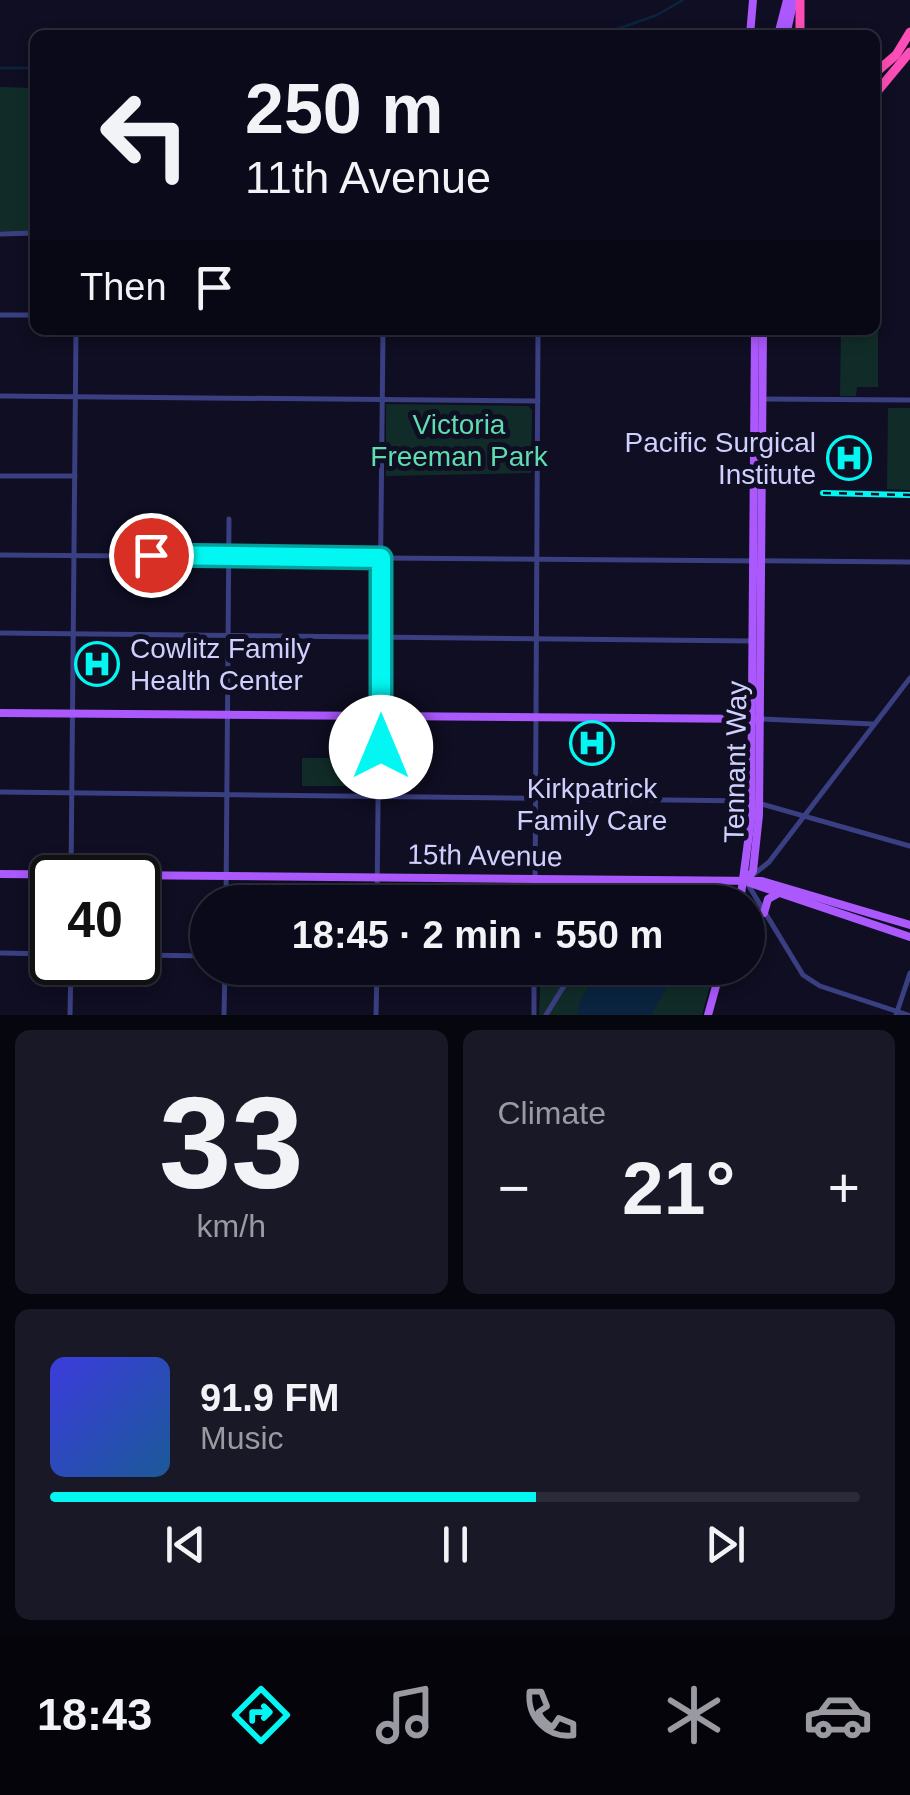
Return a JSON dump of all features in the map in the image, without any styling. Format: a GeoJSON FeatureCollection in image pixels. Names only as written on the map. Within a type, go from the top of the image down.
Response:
{"type":"FeatureCollection","features":[{"type":"Feature","properties":{"kind":"highway"},"geometry":{"type":"LineString","coordinates":[[797,0],[800,30]]}},
{"type":"Feature","properties":{"kind":"highway"},"geometry":{"type":"LineString","coordinates":[[880,68],[896,56],[910,32]]}},
{"type":"Feature","properties":{"kind":"highway"},"geometry":{"type":"LineString","coordinates":[[880,88],[910,52]]}},
{"type":"Feature","properties":{"kind":"main road"},"geometry":{"type":"LineString","coordinates":[[750,30],[753,0]]}},
{"type":"Feature","properties":{"kind":"main road"},"geometry":{"type":"LineString","coordinates":[[779,30],[786,0]]}},
{"type":"Feature","properties":{"kind":"main road"},"geometry":{"type":"LineString","coordinates":[[788,30],[797,0]]}},
{"type":"Feature","properties":{"kind":"main road","name":"Tennant Way"},"geometry":{"type":"LineString","coordinates":[[755,335],[759,399]]}},
{"type":"Feature","properties":{"kind":"main road","name":"Tennant Way"},"geometry":{"type":"LineString","coordinates":[[744,885],[753,871],[757,848],[756,641],[763,335]]}},
{"type":"Feature","properties":{"kind":"main road"},"geometry":{"type":"LineString","coordinates":[[0,713],[756,719]]}},
{"type":"Feature","properties":{"kind":"main road","name":"15th Avenue"},"geometry":{"type":"LineString","coordinates":[[0,874],[30,874]]}},
{"type":"Feature","properties":{"kind":"main road","name":"15th Avenue"},"geometry":{"type":"LineString","coordinates":[[160,875],[746,881]]}},
{"type":"Feature","properties":{"kind":"main road"},"geometry":{"type":"LineString","coordinates":[[708,880],[718,885]]}},
{"type":"Feature","properties":{"kind":"main road"},"geometry":{"type":"LineString","coordinates":[[746,881],[910,937]]}},
{"type":"Feature","properties":{"kind":"main road"},"geometry":{"type":"LineString","coordinates":[[746,881],[762,881],[910,925]]}},
{"type":"Feature","properties":{"kind":"main road"},"geometry":{"type":"LineString","coordinates":[[765,910],[768,900],[777,894]]}},
{"type":"Feature","properties":{"kind":"main road"},"geometry":{"type":"LineString","coordinates":[[708,1015],[716,985]]}},
{"type":"Feature","properties":{"kind":"street"},"geometry":{"type":"LineString","coordinates":[[0,234],[30,233]]}},
{"type":"Feature","properties":{"kind":"street"},"geometry":{"type":"LineString","coordinates":[[0,315],[30,315]]}},
{"type":"Feature","properties":{"kind":"street"},"geometry":{"type":"LineString","coordinates":[[72,855],[76,335]]}},
{"type":"Feature","properties":{"kind":"street"},"geometry":{"type":"LineString","coordinates":[[378,885],[383,335]]}},
{"type":"Feature","properties":{"kind":"street"},"geometry":{"type":"LineString","coordinates":[[534,885],[538,335]]}},
{"type":"Feature","properties":{"kind":"street"},"geometry":{"type":"LineString","coordinates":[[0,396],[538,401]]}},
{"type":"Feature","properties":{"kind":"street"},"geometry":{"type":"LineString","coordinates":[[759,399],[910,400]]}},
{"type":"Feature","properties":{"kind":"street"},"geometry":{"type":"LineString","coordinates":[[0,476],[75,476]]}},
{"type":"Feature","properties":{"kind":"street"},"geometry":{"type":"LineString","coordinates":[[226,885],[229,519]]}},
{"type":"Feature","properties":{"kind":"street"},"geometry":{"type":"LineString","coordinates":[[0,555],[910,562]]}},
{"type":"Feature","properties":{"kind":"street"},"geometry":{"type":"LineString","coordinates":[[0,634],[756,641]]}},
{"type":"Feature","properties":{"kind":"street"},"geometry":{"type":"LineString","coordinates":[[748,885],[746,881],[767,864],[910,678]]}},
{"type":"Feature","properties":{"kind":"street"},"geometry":{"type":"LineString","coordinates":[[756,719],[873,724]]}},
{"type":"Feature","properties":{"kind":"street"},"geometry":{"type":"LineString","coordinates":[[0,792],[755,801],[910,846]]}},
{"type":"Feature","properties":{"kind":"street"},"geometry":{"type":"LineString","coordinates":[[652,885],[655,880]]}},
{"type":"Feature","properties":{"kind":"street"},"geometry":{"type":"LineString","coordinates":[[765,915],[803,975],[820,986],[908,1015]]}},
{"type":"Feature","properties":{"kind":"street"},"geometry":{"type":"LineString","coordinates":[[0,953],[30,954]]}},
{"type":"Feature","properties":{"kind":"street"},"geometry":{"type":"LineString","coordinates":[[160,956],[190,956]]}},
{"type":"Feature","properties":{"kind":"street"},"geometry":{"type":"LineString","coordinates":[[897,1013],[910,973]]}},
{"type":"Feature","properties":{"kind":"street"},"geometry":{"type":"LineString","coordinates":[[70,985],[70,1015]]}},
{"type":"Feature","properties":{"kind":"street"},"geometry":{"type":"LineString","coordinates":[[224,1015],[225,985]]}},
{"type":"Feature","properties":{"kind":"street"},"geometry":{"type":"LineString","coordinates":[[376,1015],[377,985]]}},
{"type":"Feature","properties":{"kind":"street"},"geometry":{"type":"LineString","coordinates":[[534,985],[534,1015]]}},
{"type":"Feature","properties":{"kind":"street"},"geometry":{"type":"LineString","coordinates":[[546,1015],[565,985]]}},
{"type":"Feature","properties":{"kind":"green space"},"geometry":{"type":"Polygon","coordinates":[[[0,87],[30,88],[30,231],[0,231],[0,87]]]}},
{"type":"Feature","properties":{"kind":"green space"},"geometry":{"type":"Polygon","coordinates":[[[841,335],[878,335],[878,387],[857,387],[856,396],[840,396],[841,335]]]}},
{"type":"Feature","properties":{"kind":"green space","name":"Victoria Freeman Park"},"geometry":{"type":"Polygon","coordinates":[[[386,404],[528,406],[532,410],[531,473],[386,476],[386,404]]]}},
{"type":"Feature","properties":{"kind":"green space"},"geometry":{"type":"Polygon","coordinates":[[[888,408],[910,408],[910,490],[887,489],[888,408]]]}},
{"type":"Feature","properties":{"kind":"green space"},"geometry":{"type":"Polygon","coordinates":[[[302,758],[348,758],[349,786],[302,786],[302,758]]]}},
{"type":"Feature","properties":{"kind":"green space"},"geometry":{"type":"Polygon","coordinates":[[[540,985],[710,985],[702,1015],[539,1015],[540,985]]]}},
{"type":"Feature","properties":{"kind":"water"},"geometry":{"type":"Polygon","coordinates":[[[590,985],[669,985],[651,1015],[577,1015],[580,1000],[590,985]]]}},
{"type":"Feature","properties":{"kind":"waterway"},"geometry":{"type":"LineString","coordinates":[[614,30],[657,15],[683,0]]}},
{"type":"Feature","properties":{"kind":"waterway"},"geometry":{"type":"LineString","coordinates":[[0,68],[30,68]]}},
{"type":"Feature","properties":{"kind":"railway"},"geometry":{"type":"LineString","coordinates":[[823,493],[910,495]]}},
{"type":"Feature","properties":{"kind":"place","name":"Pacific Surgical Institute"},"geometry":{"type":"Point","coordinates":[849,458]}},
{"type":"Feature","properties":{"kind":"place","name":"Cowlitz Family Health Center"},"geometry":{"type":"Point","coordinates":[97,664]}},
{"type":"Feature","properties":{"kind":"place","name":"Kirkpatrick Family Care"},"geometry":{"type":"Point","coordinates":[592,743]}},
{"type":"Feature","properties":{"kind":"route"},"geometry":{"type":"LineString","coordinates":[[151,555],[381,558],[381,747]]}}]}
